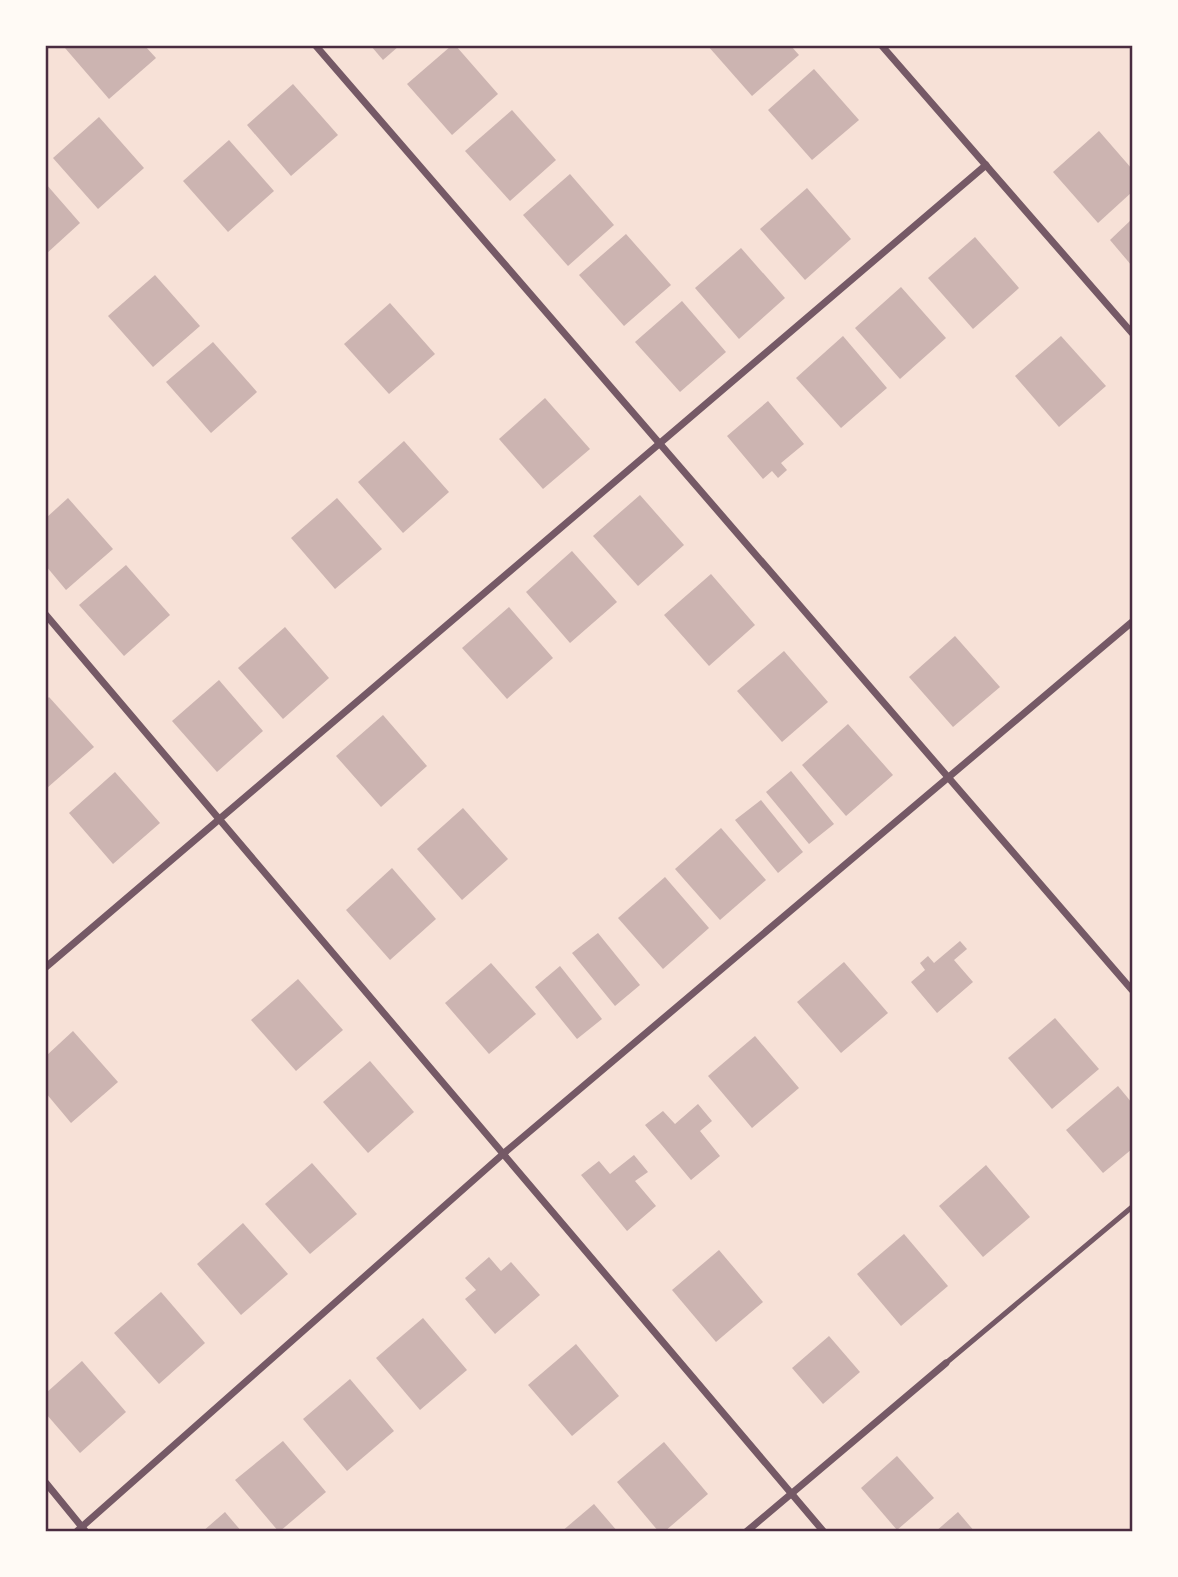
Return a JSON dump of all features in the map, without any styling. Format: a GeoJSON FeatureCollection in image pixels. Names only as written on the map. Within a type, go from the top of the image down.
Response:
{"type":"FeatureCollection","features":[{"type":"Feature","properties":{"kind":"street"},"geometry":{"type":"LineString","coordinates":[[316,46],[1132,990]]}},
{"type":"Feature","properties":{"kind":"street"},"geometry":{"type":"LineString","coordinates":[[882,46],[1132,333]]}},
{"type":"Feature","properties":{"kind":"street"},"geometry":{"type":"LineString","coordinates":[[46,967],[986,165]]}},
{"type":"Feature","properties":{"kind":"street"},"geometry":{"type":"LineString","coordinates":[[46,615],[824,1531]]}},
{"type":"Feature","properties":{"kind":"street"},"geometry":{"type":"LineString","coordinates":[[46,1483],[81,1530],[503,1154],[1132,622]]}},
{"type":"Feature","properties":{"kind":"street"},"geometry":{"type":"LineString","coordinates":[[746,1531],[946,1363]]}},
{"type":"Feature","properties":{"kind":"lane"},"geometry":{"type":"LineString","coordinates":[[946,1363],[1132,1207]]}},
{"type":"Feature","properties":{"kind":"building"},"geometry":{"type":"Polygon","coordinates":[[[145,46],[156,58],[109,99],[65,48],[145,46]]]}},
{"type":"Feature","properties":{"kind":"building"},"geometry":{"type":"Polygon","coordinates":[[[371,46],[399,46],[383,60],[371,46]]]}},
{"type":"Feature","properties":{"kind":"building"},"geometry":{"type":"Polygon","coordinates":[[[451,46],[456,46],[498,94],[452,135],[407,84],[451,46]]]}},
{"type":"Feature","properties":{"kind":"building"},"geometry":{"type":"Polygon","coordinates":[[[708,46],[791,46],[799,55],[752,96],[708,46]]]}},
{"type":"Feature","properties":{"kind":"building"},"geometry":{"type":"Polygon","coordinates":[[[814,69],[859,120],[812,160],[768,110],[814,69]]]}},
{"type":"Feature","properties":{"kind":"building"},"geometry":{"type":"Polygon","coordinates":[[[293,84],[338,135],[291,176],[247,125],[293,84]]]}},
{"type":"Feature","properties":{"kind":"building"},"geometry":{"type":"Polygon","coordinates":[[[512,110],[556,160],[510,201],[465,151],[512,110]]]}},
{"type":"Feature","properties":{"kind":"building"},"geometry":{"type":"Polygon","coordinates":[[[99,117],[144,168],[98,209],[53,158],[99,117]]]}},
{"type":"Feature","properties":{"kind":"building"},"geometry":{"type":"Polygon","coordinates":[[[1099,131],[1132,169],[1132,192],[1098,223],[1053,172],[1099,131]]]}},
{"type":"Feature","properties":{"kind":"building"},"geometry":{"type":"Polygon","coordinates":[[[229,140],[274,191],[228,232],[183,181],[229,140]]]}},
{"type":"Feature","properties":{"kind":"building"},"geometry":{"type":"Polygon","coordinates":[[[570,174],[614,225],[568,266],[523,215],[570,174]]]}},
{"type":"Feature","properties":{"kind":"building"},"geometry":{"type":"Polygon","coordinates":[[[46,184],[80,223],[46,254],[46,184]]]}},
{"type":"Feature","properties":{"kind":"building"},"geometry":{"type":"Polygon","coordinates":[[[807,188],[851,239],[805,280],[760,229],[807,188]]]}},
{"type":"Feature","properties":{"kind":"building"},"geometry":{"type":"Polygon","coordinates":[[[1132,219],[1132,266],[1110,240],[1132,219]]]}},
{"type":"Feature","properties":{"kind":"building"},"geometry":{"type":"Polygon","coordinates":[[[626,234],[671,285],[624,326],[579,275],[626,234]]]}},
{"type":"Feature","properties":{"kind":"building"},"geometry":{"type":"Polygon","coordinates":[[[975,237],[1019,288],[973,329],[928,278],[975,237]]]}},
{"type":"Feature","properties":{"kind":"building"},"geometry":{"type":"Polygon","coordinates":[[[741,248],[785,298],[739,339],[695,288],[741,248]]]}},
{"type":"Feature","properties":{"kind":"building"},"geometry":{"type":"Polygon","coordinates":[[[155,275],[200,326],[153,367],[108,316],[155,275]]]}},
{"type":"Feature","properties":{"kind":"building"},"geometry":{"type":"Polygon","coordinates":[[[901,287],[946,338],[900,379],[855,328],[901,287]]]}},
{"type":"Feature","properties":{"kind":"building"},"geometry":{"type":"Polygon","coordinates":[[[682,301],[726,352],[680,392],[635,342],[682,301]]]}},
{"type":"Feature","properties":{"kind":"building"},"geometry":{"type":"Polygon","coordinates":[[[390,303],[435,354],[389,394],[344,344],[390,303]]]}},
{"type":"Feature","properties":{"kind":"building"},"geometry":{"type":"Polygon","coordinates":[[[843,336],[887,388],[841,428],[796,378],[843,336]]]}},
{"type":"Feature","properties":{"kind":"building"},"geometry":{"type":"Polygon","coordinates":[[[1061,336],[1106,386],[1059,427],[1015,376],[1061,336]]]}},
{"type":"Feature","properties":{"kind":"building"},"geometry":{"type":"Polygon","coordinates":[[[213,342],[257,392],[211,433],[166,382],[213,342]]]}},
{"type":"Feature","properties":{"kind":"building"},"geometry":{"type":"Polygon","coordinates":[[[545,398],[590,449],[543,489],[499,439],[545,398]]]}},
{"type":"Feature","properties":{"kind":"building"},"geometry":{"type":"Polygon","coordinates":[[[768,401],[804,444],[781,463],[787,470],[778,478],[772,471],[763,479],[727,436],[768,401]]]}},
{"type":"Feature","properties":{"kind":"building"},"geometry":{"type":"Polygon","coordinates":[[[404,441],[449,492],[403,533],[358,482],[404,441]]]}},
{"type":"Feature","properties":{"kind":"building"},"geometry":{"type":"Polygon","coordinates":[[[640,495],[684,545],[638,586],[593,536],[640,495]]]}},
{"type":"Feature","properties":{"kind":"building"},"geometry":{"type":"Polygon","coordinates":[[[68,498],[113,549],[66,590],[46,566],[46,518],[68,498]]]}},
{"type":"Feature","properties":{"kind":"building"},"geometry":{"type":"Polygon","coordinates":[[[337,498],[382,549],[335,589],[291,538],[337,498]]]}},
{"type":"Feature","properties":{"kind":"building"},"geometry":{"type":"Polygon","coordinates":[[[572,551],[617,602],[570,643],[526,592],[572,551]]]}},
{"type":"Feature","properties":{"kind":"building"},"geometry":{"type":"Polygon","coordinates":[[[126,565],[170,615],[124,656],[79,605],[126,565]]]}},
{"type":"Feature","properties":{"kind":"building"},"geometry":{"type":"Polygon","coordinates":[[[711,574],[755,625],[709,666],[664,615],[711,574]]]}},
{"type":"Feature","properties":{"kind":"building"},"geometry":{"type":"Polygon","coordinates":[[[509,607],[553,658],[507,699],[462,648],[509,607]]]}},
{"type":"Feature","properties":{"kind":"building"},"geometry":{"type":"Polygon","coordinates":[[[285,627],[329,678],[283,719],[238,668],[285,627]]]}},
{"type":"Feature","properties":{"kind":"building"},"geometry":{"type":"Polygon","coordinates":[[[955,636],[1000,687],[953,727],[909,677],[955,636]]]}},
{"type":"Feature","properties":{"kind":"building"},"geometry":{"type":"Polygon","coordinates":[[[784,651],[828,702],[782,742],[737,691],[784,651]]]}},
{"type":"Feature","properties":{"kind":"building"},"geometry":{"type":"Polygon","coordinates":[[[219,680],[263,731],[217,772],[172,721],[219,680]]]}},
{"type":"Feature","properties":{"kind":"building"},"geometry":{"type":"Polygon","coordinates":[[[49,697],[94,747],[47,788],[46,700],[49,697]]]}},
{"type":"Feature","properties":{"kind":"building"},"geometry":{"type":"Polygon","coordinates":[[[383,715],[427,766],[381,807],[336,756],[383,715]]]}},
{"type":"Feature","properties":{"kind":"building"},"geometry":{"type":"Polygon","coordinates":[[[848,724],[893,775],[846,816],[802,765],[848,724]]]}},
{"type":"Feature","properties":{"kind":"building"},"geometry":{"type":"Polygon","coordinates":[[[791,771],[834,824],[809,844],[766,792],[791,771]]]}},
{"type":"Feature","properties":{"kind":"building"},"geometry":{"type":"Polygon","coordinates":[[[115,772],[160,823],[113,864],[69,813],[115,772]]]}},
{"type":"Feature","properties":{"kind":"building"},"geometry":{"type":"Polygon","coordinates":[[[761,800],[803,852],[778,873],[735,820],[761,800]]]}},
{"type":"Feature","properties":{"kind":"building"},"geometry":{"type":"Polygon","coordinates":[[[463,808],[508,859],[462,900],[417,849],[463,808]]]}},
{"type":"Feature","properties":{"kind":"building"},"geometry":{"type":"Polygon","coordinates":[[[721,828],[766,880],[720,920],[675,869],[721,828]]]}},
{"type":"Feature","properties":{"kind":"building"},"geometry":{"type":"Polygon","coordinates":[[[392,868],[436,919],[390,960],[346,910],[392,868]]]}},
{"type":"Feature","properties":{"kind":"building"},"geometry":{"type":"Polygon","coordinates":[[[665,877],[709,928],[663,969],[618,918],[665,877]]]}},
{"type":"Feature","properties":{"kind":"building"},"geometry":{"type":"Polygon","coordinates":[[[598,933],[640,985],[615,1006],[572,953],[598,933]]]}},
{"type":"Feature","properties":{"kind":"building"},"geometry":{"type":"Polygon","coordinates":[[[960,941],[967,949],[954,960],[973,982],[937,1013],[911,982],[925,970],[920,963],[928,956],[934,963],[960,941]]]}},
{"type":"Feature","properties":{"kind":"building"},"geometry":{"type":"Polygon","coordinates":[[[844,962],[888,1013],[841,1053],[797,1002],[844,962]]]}},
{"type":"Feature","properties":{"kind":"building"},"geometry":{"type":"Polygon","coordinates":[[[491,963],[536,1014],[489,1054],[445,1003],[491,963]]]}},
{"type":"Feature","properties":{"kind":"building"},"geometry":{"type":"Polygon","coordinates":[[[560,966],[602,1019],[577,1039],[535,987],[560,966]]]}},
{"type":"Feature","properties":{"kind":"building"},"geometry":{"type":"Polygon","coordinates":[[[298,979],[343,1030],[296,1071],[251,1020],[298,979]]]}},
{"type":"Feature","properties":{"kind":"building"},"geometry":{"type":"Polygon","coordinates":[[[1055,1018],[1099,1069],[1052,1109],[1008,1058],[1055,1018]]]}},
{"type":"Feature","properties":{"kind":"building"},"geometry":{"type":"Polygon","coordinates":[[[73,1031],[118,1082],[71,1123],[46,1093],[46,1056],[73,1031]]]}},
{"type":"Feature","properties":{"kind":"building"},"geometry":{"type":"Polygon","coordinates":[[[755,1036],[799,1088],[752,1128],[708,1076],[755,1036]]]}},
{"type":"Feature","properties":{"kind":"building"},"geometry":{"type":"Polygon","coordinates":[[[370,1061],[414,1112],[368,1153],[323,1102],[370,1061]]]}},
{"type":"Feature","properties":{"kind":"building"},"geometry":{"type":"Polygon","coordinates":[[[1118,1086],[1132,1103],[1132,1149],[1103,1173],[1066,1130],[1118,1086]]]}},
{"type":"Feature","properties":{"kind":"building"},"geometry":{"type":"Polygon","coordinates":[[[698,1104],[712,1121],[700,1131],[720,1156],[691,1180],[645,1125],[663,1111],[675,1124],[698,1104]]]}},
{"type":"Feature","properties":{"kind":"building"},"geometry":{"type":"Polygon","coordinates":[[[634,1155],[648,1172],[635,1181],[656,1206],[627,1231],[581,1175],[599,1161],[610,1174],[634,1155]]]}},
{"type":"Feature","properties":{"kind":"building"},"geometry":{"type":"Polygon","coordinates":[[[312,1163],[357,1214],[310,1254],[265,1204],[312,1163]]]}},
{"type":"Feature","properties":{"kind":"building"},"geometry":{"type":"Polygon","coordinates":[[[986,1165],[1030,1217],[983,1257],[939,1206],[986,1165]]]}},
{"type":"Feature","properties":{"kind":"building"},"geometry":{"type":"Polygon","coordinates":[[[243,1223],[288,1274],[241,1315],[197,1264],[243,1223]]]}},
{"type":"Feature","properties":{"kind":"building"},"geometry":{"type":"Polygon","coordinates":[[[904,1234],[948,1286],[901,1326],[857,1274],[904,1234]]]}},
{"type":"Feature","properties":{"kind":"building"},"geometry":{"type":"Polygon","coordinates":[[[719,1250],[763,1302],[716,1342],[672,1290],[719,1250]]]}},
{"type":"Feature","properties":{"kind":"building"},"geometry":{"type":"Polygon","coordinates":[[[489,1257],[501,1271],[511,1262],[540,1295],[495,1334],[465,1299],[476,1290],[465,1278],[489,1257]]]}},
{"type":"Feature","properties":{"kind":"building"},"geometry":{"type":"Polygon","coordinates":[[[161,1292],[205,1343],[159,1384],[114,1333],[161,1292]]]}},
{"type":"Feature","properties":{"kind":"building"},"geometry":{"type":"Polygon","coordinates":[[[423,1318],[467,1370],[420,1410],[376,1358],[423,1318]]]}},
{"type":"Feature","properties":{"kind":"building"},"geometry":{"type":"Polygon","coordinates":[[[829,1336],[860,1372],[823,1404],[792,1368],[829,1336]]]}},
{"type":"Feature","properties":{"kind":"building"},"geometry":{"type":"Polygon","coordinates":[[[576,1344],[619,1396],[572,1436],[528,1385],[576,1344]]]}},
{"type":"Feature","properties":{"kind":"building"},"geometry":{"type":"Polygon","coordinates":[[[82,1361],[126,1412],[80,1453],[46,1414],[46,1393],[82,1361]]]}},
{"type":"Feature","properties":{"kind":"building"},"geometry":{"type":"Polygon","coordinates":[[[350,1379],[394,1431],[347,1471],[303,1419],[350,1379]]]}},
{"type":"Feature","properties":{"kind":"building"},"geometry":{"type":"Polygon","coordinates":[[[283,1441],[326,1492],[279,1532],[235,1480],[283,1441]]]}},
{"type":"Feature","properties":{"kind":"building"},"geometry":{"type":"Polygon","coordinates":[[[664,1442],[708,1494],[664,1532],[659,1532],[617,1482],[664,1442]]]}},
{"type":"Feature","properties":{"kind":"building"},"geometry":{"type":"Polygon","coordinates":[[[897,1456],[934,1498],[897,1530],[861,1488],[897,1456]]]}},
{"type":"Feature","properties":{"kind":"building"},"geometry":{"type":"Polygon","coordinates":[[[594,1504],[618,1532],[561,1532],[594,1504]]]}},
{"type":"Feature","properties":{"kind":"building"},"geometry":{"type":"Polygon","coordinates":[[[225,1512],[242,1532],[202,1532],[225,1512]]]}},
{"type":"Feature","properties":{"kind":"building"},"geometry":{"type":"Polygon","coordinates":[[[958,1512],[975,1532],[935,1532],[958,1512]]]}}]}
